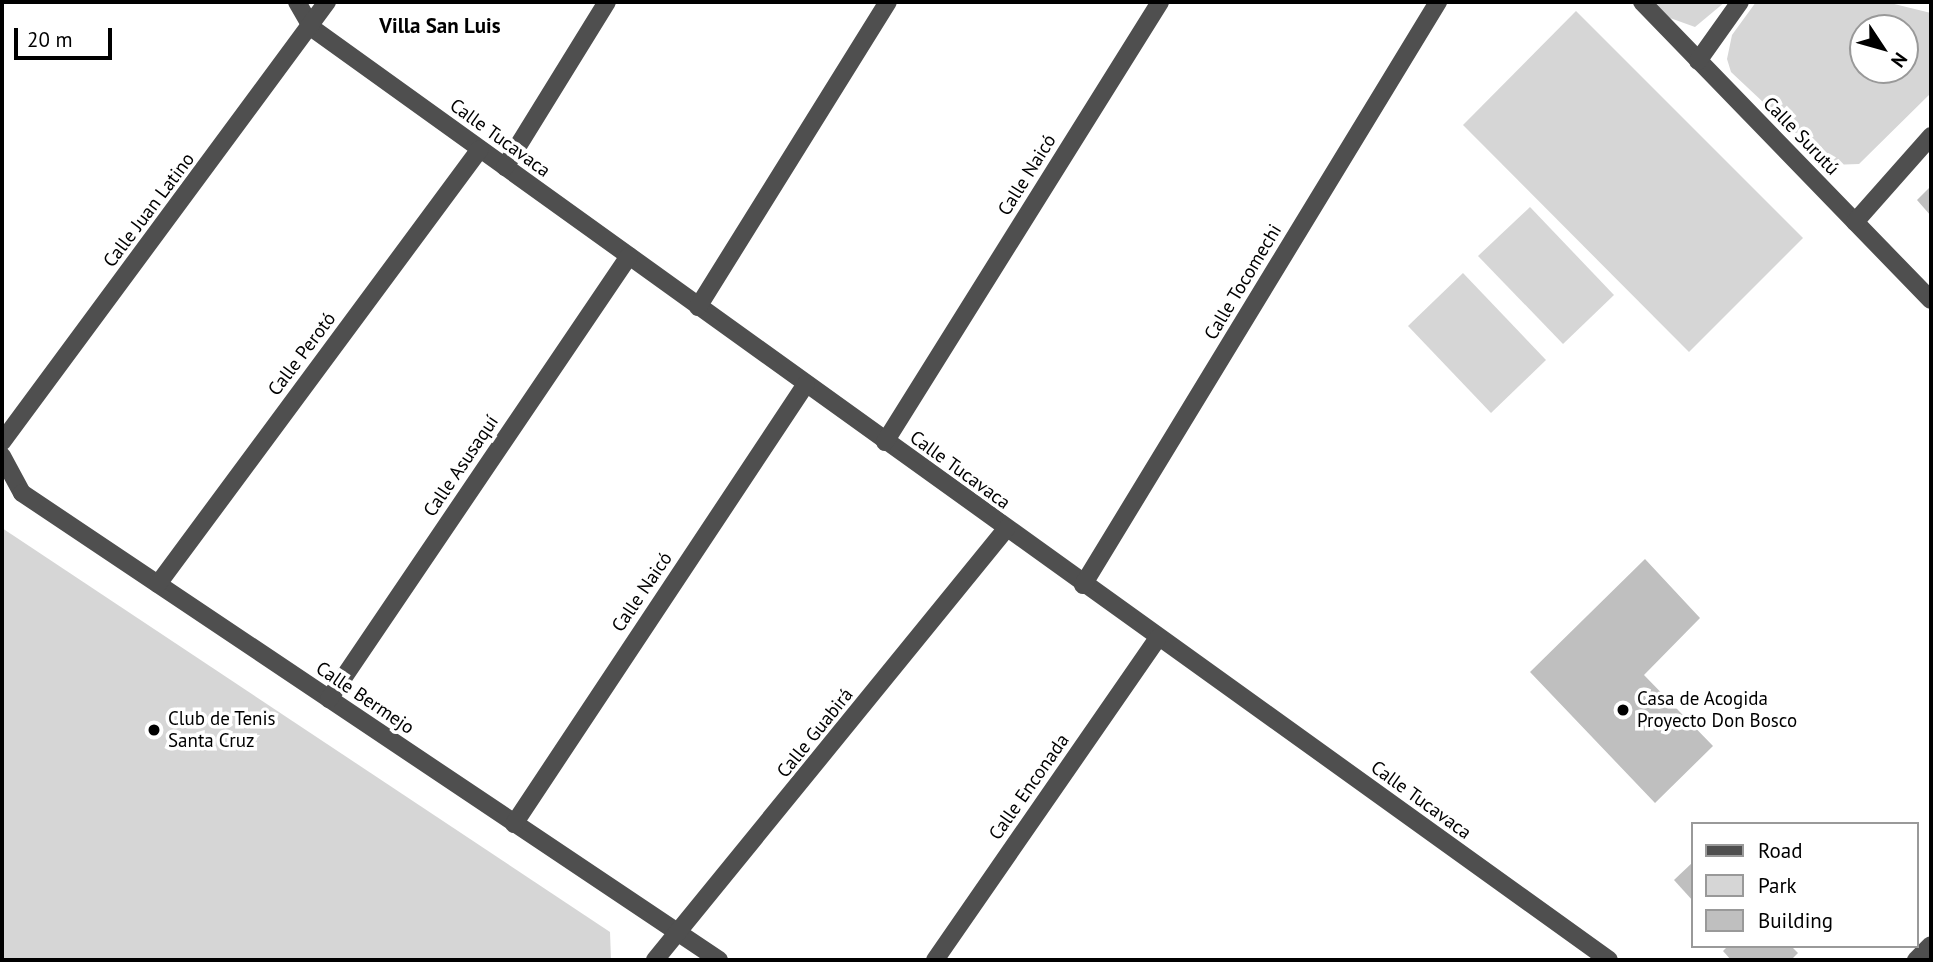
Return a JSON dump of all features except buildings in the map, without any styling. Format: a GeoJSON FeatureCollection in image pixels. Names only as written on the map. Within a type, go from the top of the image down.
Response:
{"type":"FeatureCollection","features":[{"type":"Feature","properties":{"kind":"street","name":"Calle Tucavaca"},"geometry":{"type":"LineString","coordinates":[[298,2],[312,28],[1083,585],[1609,960]]}},
{"type":"Feature","properties":{"kind":"street","name":"Calle Juan Latino"},"geometry":{"type":"LineString","coordinates":[[2,442],[312,28],[327,2]]}},
{"type":"Feature","properties":{"kind":"street"},"geometry":{"type":"LineString","coordinates":[[505,167],[607,2]]}},
{"type":"Feature","properties":{"kind":"street"},"geometry":{"type":"LineString","coordinates":[[698,307],[888,2]]}},
{"type":"Feature","properties":{"kind":"street","name":"Calle Naicó"},"geometry":{"type":"LineString","coordinates":[[885,442],[1160,2]]}},
{"type":"Feature","properties":{"kind":"street","name":"Calle Tocomechi"},"geometry":{"type":"LineString","coordinates":[[1083,585],[1438,2]]}},
{"type":"Feature","properties":{"kind":"street","name":"Calle Surutú"},"geometry":{"type":"LineString","coordinates":[[1642,2],[1931,300]]}},
{"type":"Feature","properties":{"kind":"street"},"geometry":{"type":"LineString","coordinates":[[1698,61],[1740,2]]}},
{"type":"Feature","properties":{"kind":"street"},"geometry":{"type":"LineString","coordinates":[[1855,222],[1931,136]]}},
{"type":"Feature","properties":{"kind":"street","name":"Calle Perotó"},"geometry":{"type":"LineString","coordinates":[[158,584],[480,149]]}},
{"type":"Feature","properties":{"kind":"street","name":"Calle Asusaquí"},"geometry":{"type":"LineString","coordinates":[[329,699],[628,256]]}},
{"type":"Feature","properties":{"kind":"street","name":"Calle Naicó"},"geometry":{"type":"LineString","coordinates":[[514,824],[806,384]]}},
{"type":"Feature","properties":{"kind":"street","name":"Calle Bermejo"},"geometry":{"type":"LineString","coordinates":[[2,456],[22,493],[719,960]]}},
{"type":"Feature","properties":{"kind":"street","name":"Calle Guabirá"},"geometry":{"type":"LineString","coordinates":[[655,960],[679,935],[1006,529]]}},
{"type":"Feature","properties":{"kind":"street","name":"Calle Enconada"},"geometry":{"type":"LineString","coordinates":[[935,960],[1158,638]]}},
{"type":"Feature","properties":{"kind":"street"},"geometry":{"type":"LineString","coordinates":[[1916,960],[1931,945]]}},
{"type":"Feature","properties":{"kind":"green space"},"geometry":{"type":"Polygon","coordinates":[[[1651,2],[1725,2],[1695,27],[1670,18],[1651,2]]]}},
{"type":"Feature","properties":{"kind":"green space"},"geometry":{"type":"Polygon","coordinates":[[[1756,2],[1886,2],[1931,13],[1931,93],[1859,164],[1830,165],[1731,72],[1727,59],[1732,35],[1756,2]]]}},
{"type":"Feature","properties":{"kind":"green space"},"geometry":{"type":"Polygon","coordinates":[[[1576,11],[1803,238],[1689,352],[1463,125],[1576,11]]]}},
{"type":"Feature","properties":{"kind":"green space"},"geometry":{"type":"Polygon","coordinates":[[[1530,207],[1614,295],[1563,344],[1478,256],[1530,207]]]}},
{"type":"Feature","properties":{"kind":"green space"},"geometry":{"type":"Polygon","coordinates":[[[1463,273],[1546,360],[1491,413],[1408,326],[1463,273]]]}},
{"type":"Feature","properties":{"kind":"green space","name":"Club de Tenis Santa Cruz"},"geometry":{"type":"Polygon","coordinates":[[[2,528],[610,932],[611,960],[2,960],[2,528]]]}},
{"type":"Feature","properties":{"kind":"place","name":"Casa de Acogida Proyecto Don Bosco"},"geometry":{"type":"Point","coordinates":[1623,710]}},
{"type":"Feature","properties":{"kind":"place","name":"Club de Tenis Santa Cruz"},"geometry":{"type":"Point","coordinates":[154,730]}},
{"type":"Feature","properties":{"kind":"district","name":"Villa San Luis"},"geometry":{"type":"Point","coordinates":[440,26]}}]}
